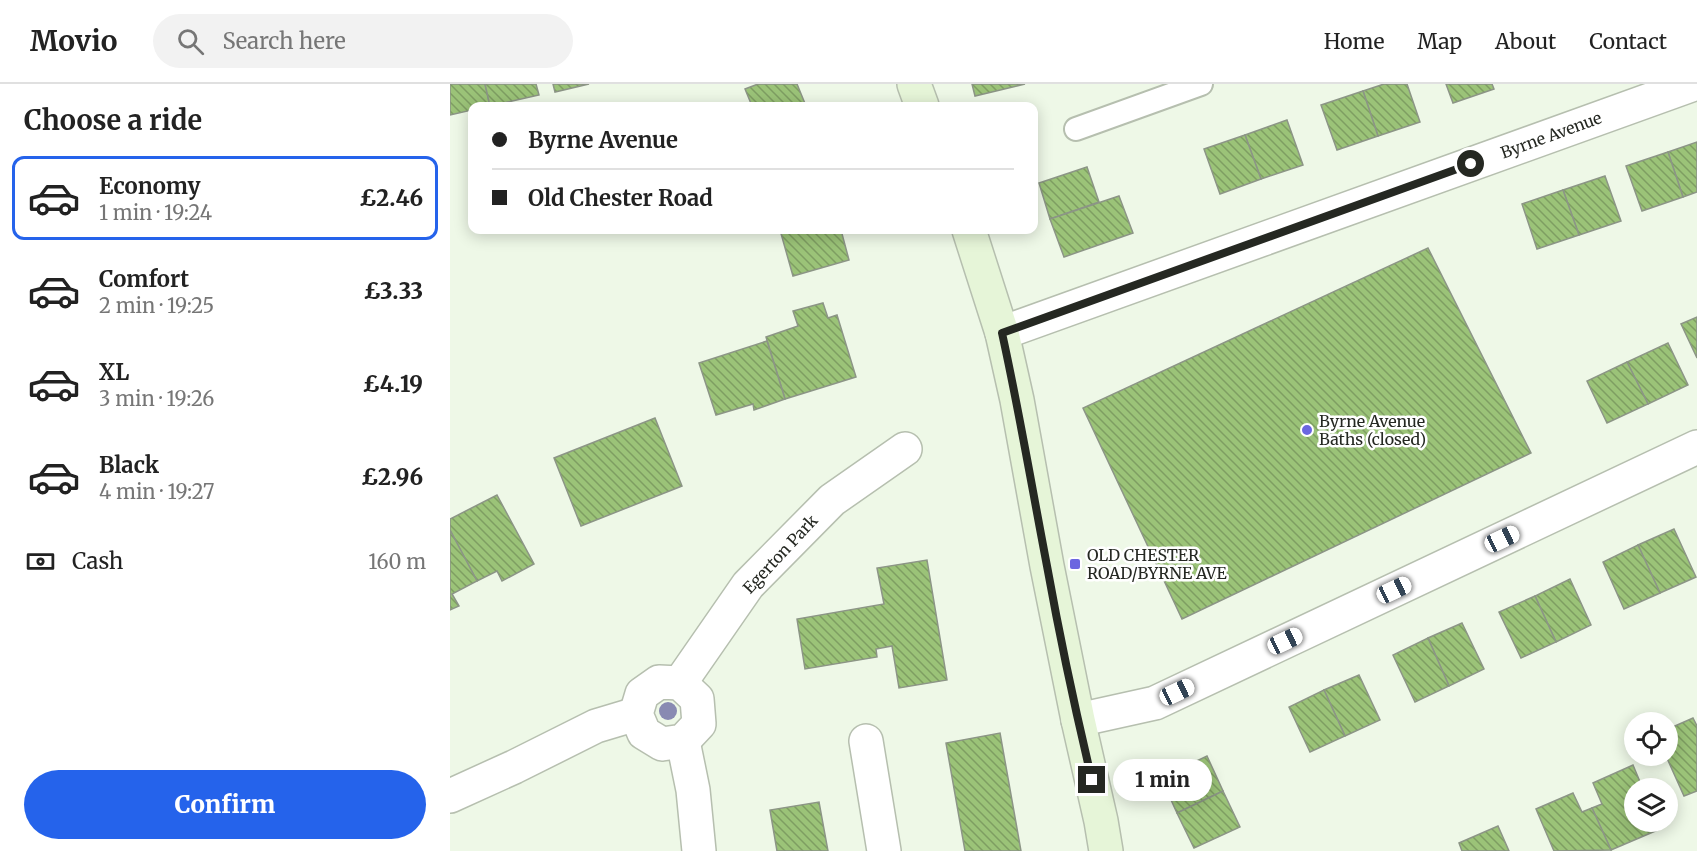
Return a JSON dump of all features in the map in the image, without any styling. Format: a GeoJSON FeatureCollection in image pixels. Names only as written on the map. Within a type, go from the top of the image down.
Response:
{"type":"FeatureCollection","features":[{"type":"Feature","properties":{"kind":"main road"},"geometry":{"type":"LineString","coordinates":[[914,84],[921,102]]}},
{"type":"Feature","properties":{"kind":"main road"},"geometry":{"type":"LineString","coordinates":[[970,234],[1002,333],[1017,400],[1047,566],[1106,851]]}},
{"type":"Feature","properties":{"kind":"street","name":"Byrne Avenue"},"geometry":{"type":"LineString","coordinates":[[1002,333],[1694,84]]}},
{"type":"Feature","properties":{"kind":"street"},"geometry":{"type":"LineString","coordinates":[[1078,720],[1155,703],[1697,447]]}},
{"type":"Feature","properties":{"kind":"street","name":"Egerton Park"},"geometry":{"type":"LineString","coordinates":[[680,683],[748,585],[831,500],[905,449]]}},
{"type":"Feature","properties":{"kind":"street"},"geometry":{"type":"LineString","coordinates":[[659,682],[680,683],[697,699],[699,724],[683,741],[662,744],[644,733],[636,714],[642,694],[659,682]]}},
{"type":"Feature","properties":{"kind":"street"},"geometry":{"type":"LineString","coordinates":[[450,796],[596,726],[636,714]]}},
{"type":"Feature","properties":{"kind":"street"},"geometry":{"type":"LineString","coordinates":[[683,741],[693,790],[699,851]]}},
{"type":"Feature","properties":{"kind":"street"},"geometry":{"type":"LineString","coordinates":[[866,741],[884,851]]}},
{"type":"Feature","properties":{"kind":"lane"},"geometry":{"type":"LineString","coordinates":[[1076,129],[1202,84]]}},
{"type":"Feature","properties":{"kind":"building"},"geometry":{"type":"Polygon","coordinates":[[[450,84],[485,84],[489,102],[468,102],[468,111],[450,115],[450,84]]]}},
{"type":"Feature","properties":{"kind":"building"},"geometry":{"type":"Polygon","coordinates":[[[485,84],[536,84],[539,95],[508,102],[489,102],[485,84]]]}},
{"type":"Feature","properties":{"kind":"building"},"geometry":{"type":"Polygon","coordinates":[[[553,84],[589,84],[555,92],[553,84]]]}},
{"type":"Feature","properties":{"kind":"building"},"geometry":{"type":"Polygon","coordinates":[[[758,84],[797,84],[804,102],[750,102],[745,89],[758,84]]]}},
{"type":"Feature","properties":{"kind":"building"},"geometry":{"type":"Polygon","coordinates":[[[972,84],[1025,84],[975,96],[972,84]]]}},
{"type":"Feature","properties":{"kind":"building"},"geometry":{"type":"Polygon","coordinates":[[[1384,84],[1407,84],[1420,122],[1378,136],[1363,91],[1384,84]]]}},
{"type":"Feature","properties":{"kind":"building"},"geometry":{"type":"Polygon","coordinates":[[[1446,84],[1492,84],[1494,89],[1453,103],[1446,84]]]}},
{"type":"Feature","properties":{"kind":"building"},"geometry":{"type":"Polygon","coordinates":[[[1363,91],[1378,136],[1337,150],[1321,105],[1363,91]]]}},
{"type":"Feature","properties":{"kind":"building"},"geometry":{"type":"Polygon","coordinates":[[[1287,120],[1303,165],[1261,179],[1245,135],[1287,120]]]}},
{"type":"Feature","properties":{"kind":"building"},"geometry":{"type":"Polygon","coordinates":[[[1245,135],[1261,179],[1220,194],[1204,149],[1245,135]]]}},
{"type":"Feature","properties":{"kind":"building"},"geometry":{"type":"Polygon","coordinates":[[[1697,142],[1697,192],[1683,197],[1668,152],[1697,142]]]}},
{"type":"Feature","properties":{"kind":"building"},"geometry":{"type":"Polygon","coordinates":[[[1668,152],[1683,197],[1642,211],[1626,166],[1668,152]]]}},
{"type":"Feature","properties":{"kind":"building"},"geometry":{"type":"Polygon","coordinates":[[[1087,167],[1099,202],[1050,219],[1039,183],[1087,167]]]}},
{"type":"Feature","properties":{"kind":"building"},"geometry":{"type":"Polygon","coordinates":[[[1605,176],[1621,221],[1579,235],[1563,190],[1605,176]]]}},
{"type":"Feature","properties":{"kind":"building"},"geometry":{"type":"Polygon","coordinates":[[[1563,190],[1579,235],[1537,249],[1522,204],[1563,190]]]}},
{"type":"Feature","properties":{"kind":"building"},"geometry":{"type":"Polygon","coordinates":[[[1119,196],[1133,233],[1064,257],[1050,219],[1119,196]]]}},
{"type":"Feature","properties":{"kind":"building"},"geometry":{"type":"Polygon","coordinates":[[[781,234],[842,234],[849,260],[793,276],[781,234]]]}},
{"type":"Feature","properties":{"kind":"building","name":"Byrne Avenue Baths (closed)"},"geometry":{"type":"Polygon","coordinates":[[[1428,248],[1531,453],[1182,619],[1083,408],[1428,248]]]}},
{"type":"Feature","properties":{"kind":"building"},"geometry":{"type":"Polygon","coordinates":[[[823,303],[828,318],[837,315],[856,377],[785,399],[766,337],[798,326],[793,311],[823,303]]]}},
{"type":"Feature","properties":{"kind":"building"},"geometry":{"type":"Polygon","coordinates":[[[1697,317],[1697,358],[1681,324],[1697,317]]]}},
{"type":"Feature","properties":{"kind":"building"},"geometry":{"type":"Polygon","coordinates":[[[767,341],[785,399],[754,410],[753,404],[716,415],[699,363],[767,341]]]}},
{"type":"Feature","properties":{"kind":"building"},"geometry":{"type":"Polygon","coordinates":[[[1668,343],[1688,385],[1648,404],[1627,362],[1668,343]]]}},
{"type":"Feature","properties":{"kind":"building"},"geometry":{"type":"Polygon","coordinates":[[[1627,362],[1648,404],[1607,423],[1587,381],[1627,362]]]}},
{"type":"Feature","properties":{"kind":"building"},"geometry":{"type":"Polygon","coordinates":[[[655,418],[682,486],[581,526],[554,458],[655,418]]]}},
{"type":"Feature","properties":{"kind":"building"},"geometry":{"type":"Polygon","coordinates":[[[497,495],[534,564],[502,581],[497,571],[477,581],[450,530],[450,519],[497,495]]]}},
{"type":"Feature","properties":{"kind":"building"},"geometry":{"type":"Polygon","coordinates":[[[1674,529],[1696,577],[1660,593],[1638,545],[1674,529]]]}},
{"type":"Feature","properties":{"kind":"building"},"geometry":{"type":"Polygon","coordinates":[[[450,530],[477,581],[452,594],[459,606],[450,610],[450,530]]]}},
{"type":"Feature","properties":{"kind":"building"},"geometry":{"type":"Polygon","coordinates":[[[1638,545],[1660,593],[1624,609],[1603,562],[1638,545]]]}},
{"type":"Feature","properties":{"kind":"building"},"geometry":{"type":"Polygon","coordinates":[[[927,560],[947,680],[899,688],[892,646],[876,649],[877,657],[805,669],[797,619],[884,604],[877,568],[927,560]]]}},
{"type":"Feature","properties":{"kind":"building"},"geometry":{"type":"Polygon","coordinates":[[[1570,579],[1591,625],[1556,642],[1535,596],[1570,579]]]}},
{"type":"Feature","properties":{"kind":"building"},"geometry":{"type":"Polygon","coordinates":[[[1535,596],[1556,642],[1521,658],[1499,612],[1535,596]]]}},
{"type":"Feature","properties":{"kind":"building"},"geometry":{"type":"Polygon","coordinates":[[[1462,623],[1484,669],[1449,686],[1428,638],[1462,623]]]}},
{"type":"Feature","properties":{"kind":"building"},"geometry":{"type":"Polygon","coordinates":[[[1428,638],[1449,686],[1415,702],[1393,655],[1428,638]]]}},
{"type":"Feature","properties":{"kind":"building"},"geometry":{"type":"Polygon","coordinates":[[[1359,675],[1380,720],[1345,736],[1324,690],[1359,675]]]}},
{"type":"Feature","properties":{"kind":"building"},"geometry":{"type":"Polygon","coordinates":[[[1324,690],[1345,736],[1310,752],[1289,707],[1324,690]]]}},
{"type":"Feature","properties":{"kind":"building"},"geometry":{"type":"Polygon","coordinates":[[[1693,718],[1697,726],[1697,791],[1684,796],[1678,778],[1670,766],[1678,766],[1678,725],[1693,718]]]}},
{"type":"Feature","properties":{"kind":"building"},"geometry":{"type":"Polygon","coordinates":[[[1000,733],[1021,851],[965,851],[946,743],[1000,733]]]}},
{"type":"Feature","properties":{"kind":"building"},"geometry":{"type":"Polygon","coordinates":[[[1207,756],[1223,791],[1177,813],[1161,778],[1207,756]]]}},
{"type":"Feature","properties":{"kind":"building"},"geometry":{"type":"Polygon","coordinates":[[[1633,766],[1638,778],[1624,778],[1624,832],[1653,832],[1611,850],[1592,808],[1602,804],[1593,783],[1633,766]]]}},
{"type":"Feature","properties":{"kind":"building"},"geometry":{"type":"Polygon","coordinates":[[[1223,791],[1240,827],[1194,848],[1177,813],[1223,791]]]}},
{"type":"Feature","properties":{"kind":"building"},"geometry":{"type":"Polygon","coordinates":[[[1573,793],[1582,812],[1592,808],[1611,850],[1554,851],[1536,809],[1573,793]]]}},
{"type":"Feature","properties":{"kind":"building"},"geometry":{"type":"Polygon","coordinates":[[[819,802],[828,851],[777,851],[770,810],[819,802]]]}},
{"type":"Feature","properties":{"kind":"building"},"geometry":{"type":"Polygon","coordinates":[[[1498,826],[1509,851],[1462,851],[1459,843],[1498,826]]]}},
{"type":"Feature","properties":{"kind":"place","name":"Byrne Avenue Baths (closed)"},"geometry":{"type":"Point","coordinates":[1307,430]}},
{"type":"Feature","properties":{"kind":"place","name":"OLD CHESTER ROAD/BYRNE AVE"},"geometry":{"type":"Point","coordinates":[1075,564]}},
{"type":"Feature","properties":{"kind":"route"},"geometry":{"type":"LineString","coordinates":[[1092,780],[1069,676],[1017,400],[1002,333],[1471,164]]}}]}
